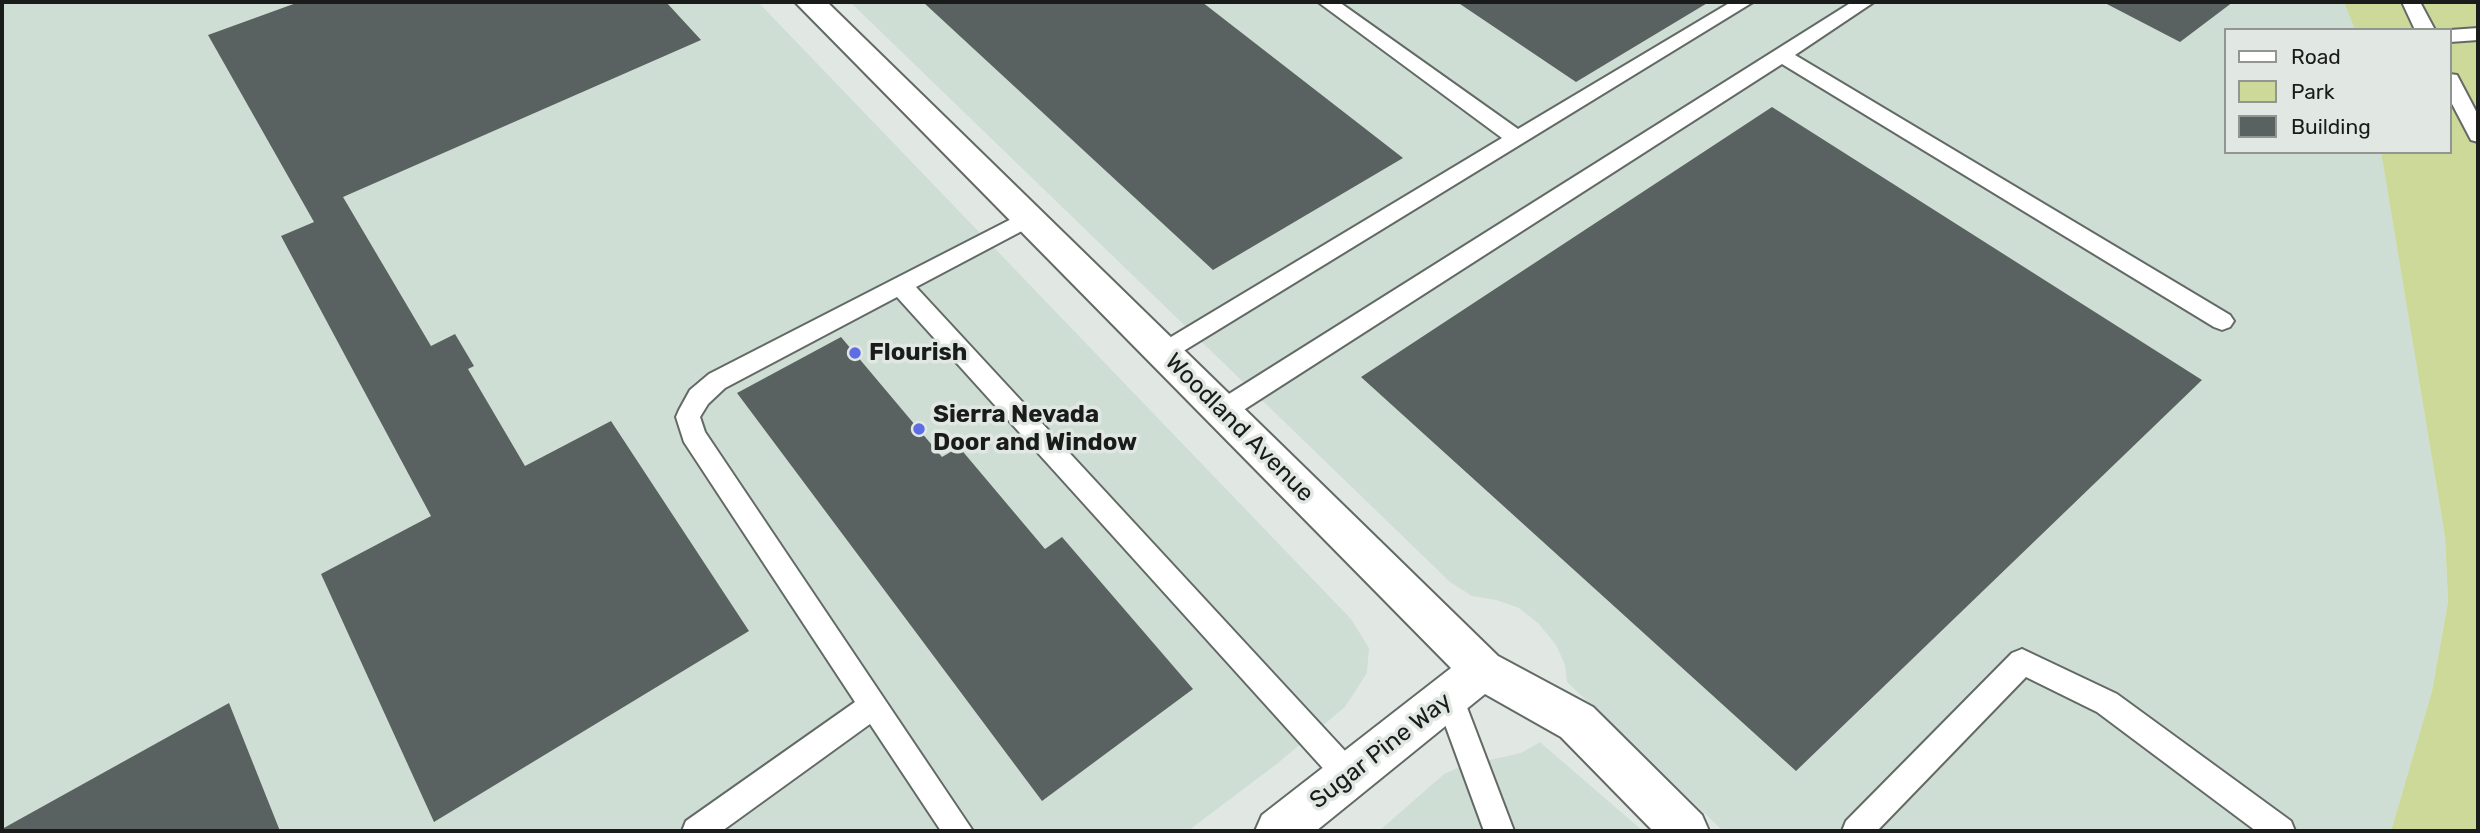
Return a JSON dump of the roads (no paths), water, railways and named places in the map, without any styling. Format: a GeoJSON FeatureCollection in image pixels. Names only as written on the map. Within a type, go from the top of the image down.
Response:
{"type":"FeatureCollection","features":[{"type":"Feature","properties":{"kind":"street","name":"Woodland Avenue"},"geometry":{"type":"LineString","coordinates":[[810,2],[1222,411],[1465,684],[1577,722],[1685,831]]}},
{"type":"Feature","properties":{"kind":"street","name":"Sugar Pine Way"},"geometry":{"type":"LineString","coordinates":[[1279,831],[1465,684]]}},
{"type":"Feature","properties":{"kind":"lane"},"geometry":{"type":"LineString","coordinates":[[1327,2],[1517,139]]}},
{"type":"Feature","properties":{"kind":"lane"},"geometry":{"type":"LineString","coordinates":[[1164,352],[1744,2]]}},
{"type":"Feature","properties":{"kind":"lane"},"geometry":{"type":"LineString","coordinates":[[1222,411],[1865,2]]}},
{"type":"Feature","properties":{"kind":"lane"},"geometry":{"type":"LineString","coordinates":[[2411,2],[2424,28]]}},
{"type":"Feature","properties":{"kind":"lane"},"geometry":{"type":"LineString","coordinates":[[2452,36],[2478,34]]}},
{"type":"Feature","properties":{"kind":"lane"},"geometry":{"type":"LineString","coordinates":[[1781,55],[2222,321]]}},
{"type":"Feature","properties":{"kind":"lane"},"geometry":{"type":"LineString","coordinates":[[2452,83],[2478,135]]}},
{"type":"Feature","properties":{"kind":"lane"},"geometry":{"type":"LineString","coordinates":[[958,831],[693,435],[688,417],[699,397],[717,381],[1029,218]]}},
{"type":"Feature","properties":{"kind":"lane"},"geometry":{"type":"LineString","coordinates":[[900,285],[1349,776]]}},
{"type":"Feature","properties":{"kind":"lane"},"geometry":{"type":"LineString","coordinates":[[1857,831],[2022,662],[2106,703],[2280,831]]}},
{"type":"Feature","properties":{"kind":"lane"},"geometry":{"type":"LineString","coordinates":[[1465,684],[1499,831]]}},
{"type":"Feature","properties":{"kind":"lane"},"geometry":{"type":"LineString","coordinates":[[697,831],[874,705]]}},
{"type":"Feature","properties":{"kind":"place","name":"Flourish"},"geometry":{"type":"Point","coordinates":[855,353]}},
{"type":"Feature","properties":{"kind":"place","name":"Sierra Nevada Door and Window"},"geometry":{"type":"Point","coordinates":[919,429]}}]}
